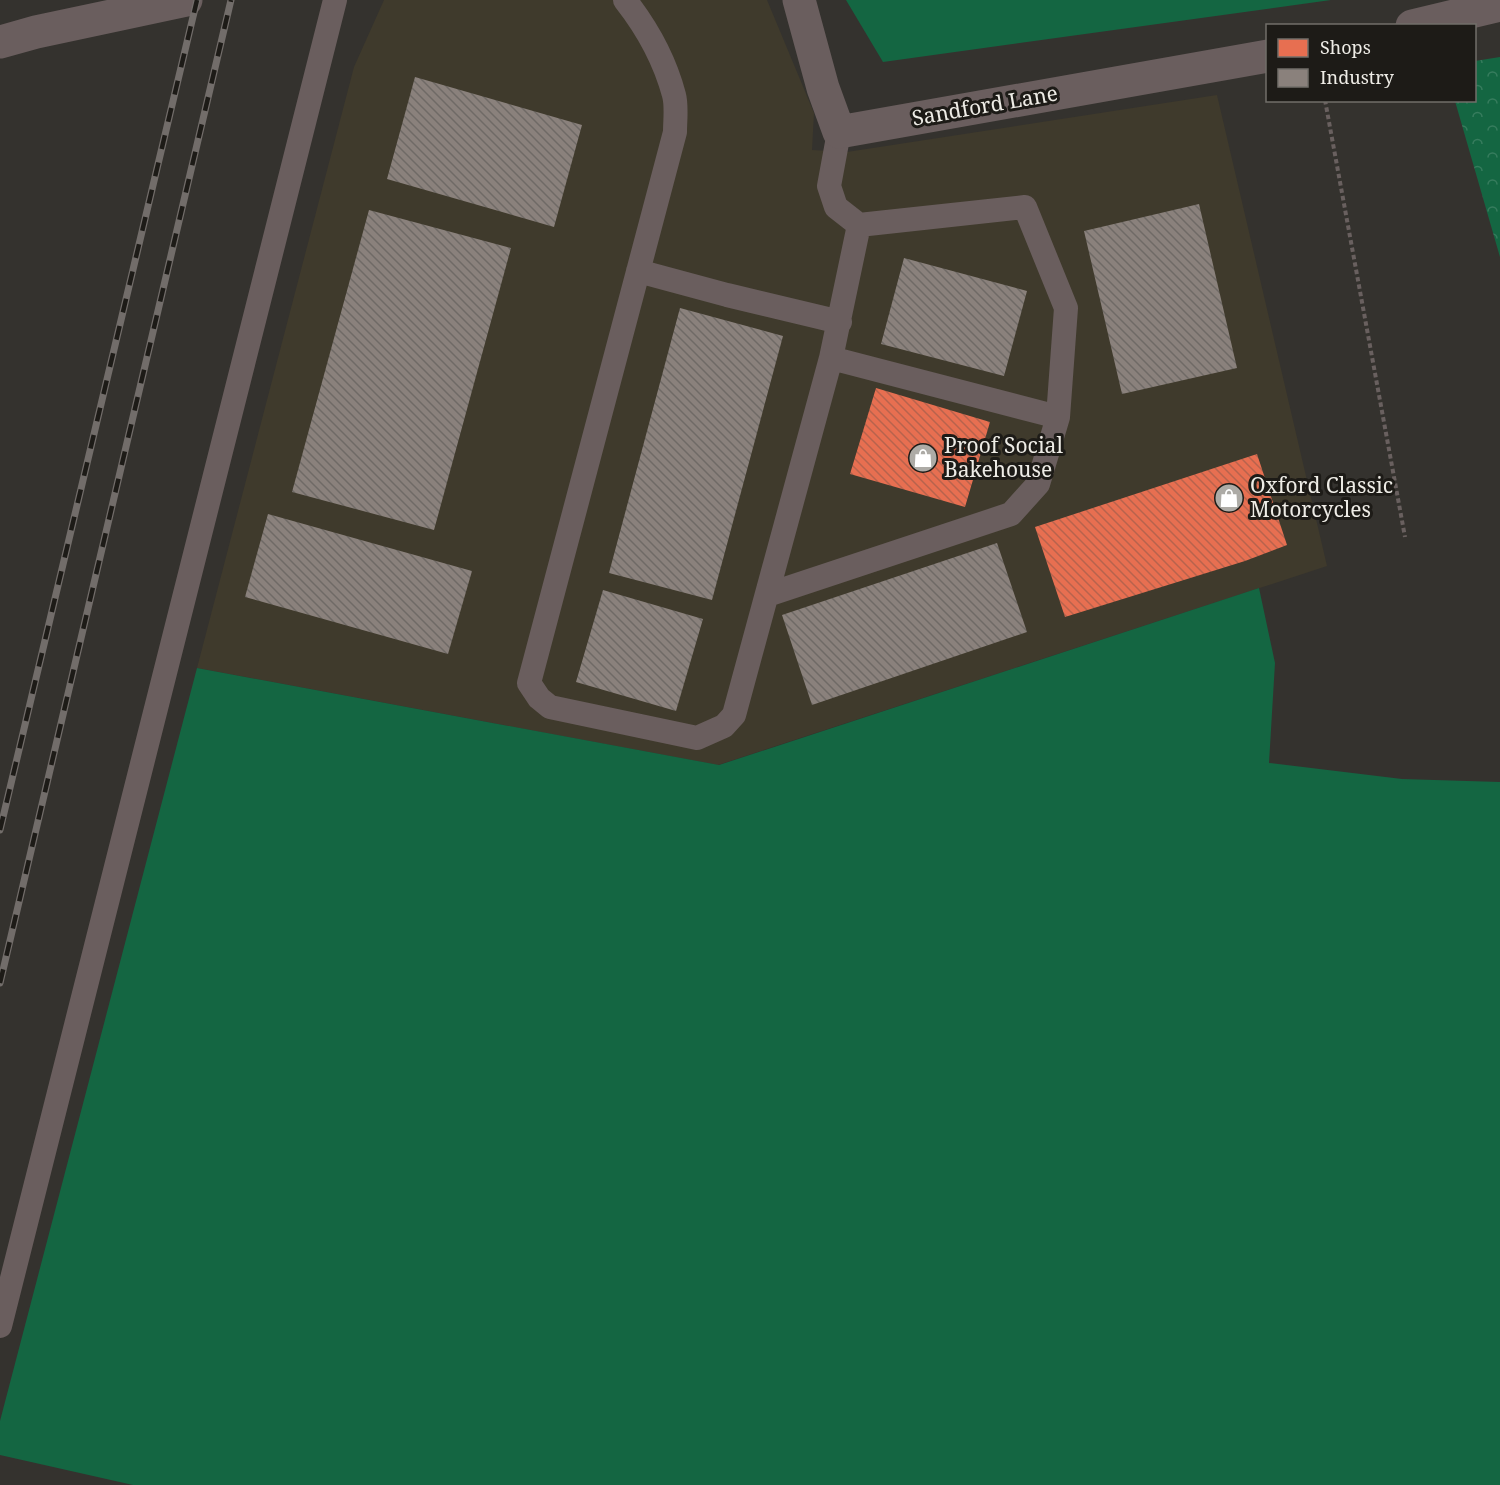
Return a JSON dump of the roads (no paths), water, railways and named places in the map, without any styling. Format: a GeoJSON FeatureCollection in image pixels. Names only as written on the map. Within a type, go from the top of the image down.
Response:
{"type":"FeatureCollection","features":[{"type":"Feature","properties":{"kind":"street"},"geometry":{"type":"LineString","coordinates":[[0,42],[47,29],[186,0]]}},
{"type":"Feature","properties":{"kind":"street"},"geometry":{"type":"LineString","coordinates":[[799,0],[823,88],[839,132]]}},
{"type":"Feature","properties":{"kind":"street"},"geometry":{"type":"LineString","coordinates":[[1420,24],[1500,5]]}},
{"type":"Feature","properties":{"kind":"street","name":"Sandford Lane"},"geometry":{"type":"LineString","coordinates":[[839,132],[1266,56]]}},
{"type":"Feature","properties":{"kind":"lane"},"geometry":{"type":"LineString","coordinates":[[0,1326],[335,0]]}},
{"type":"Feature","properties":{"kind":"lane"},"geometry":{"type":"LineString","coordinates":[[626,0],[661,58],[675,97],[675,132],[529,683],[539,698],[550,707],[697,738],[724,726],[734,715],[831,358],[859,225]]}},
{"type":"Feature","properties":{"kind":"lane"},"geometry":{"type":"LineString","coordinates":[[767,595],[1011,514],[1038,483],[1058,417],[1066,308],[1025,207],[859,225],[836,207],[829,186],[839,132]]}},
{"type":"Feature","properties":{"kind":"lane"},"geometry":{"type":"LineString","coordinates":[[638,271],[727,296],[840,322]]}},
{"type":"Feature","properties":{"kind":"lane"},"geometry":{"type":"LineString","coordinates":[[831,358],[1058,417]]}},
{"type":"Feature","properties":{"kind":"railway"},"geometry":{"type":"LineString","coordinates":[[0,830],[197,0]]}},
{"type":"Feature","properties":{"kind":"railway"},"geometry":{"type":"LineString","coordinates":[[0,983],[231,0]]}},
{"type":"Feature","properties":{"kind":"place","name":"Proof Social Bakehouse"},"geometry":{"type":"Point","coordinates":[923,458]}},
{"type":"Feature","properties":{"kind":"place","name":"Oxford Classic Motorcycles"},"geometry":{"type":"Point","coordinates":[1229,498]}}]}
